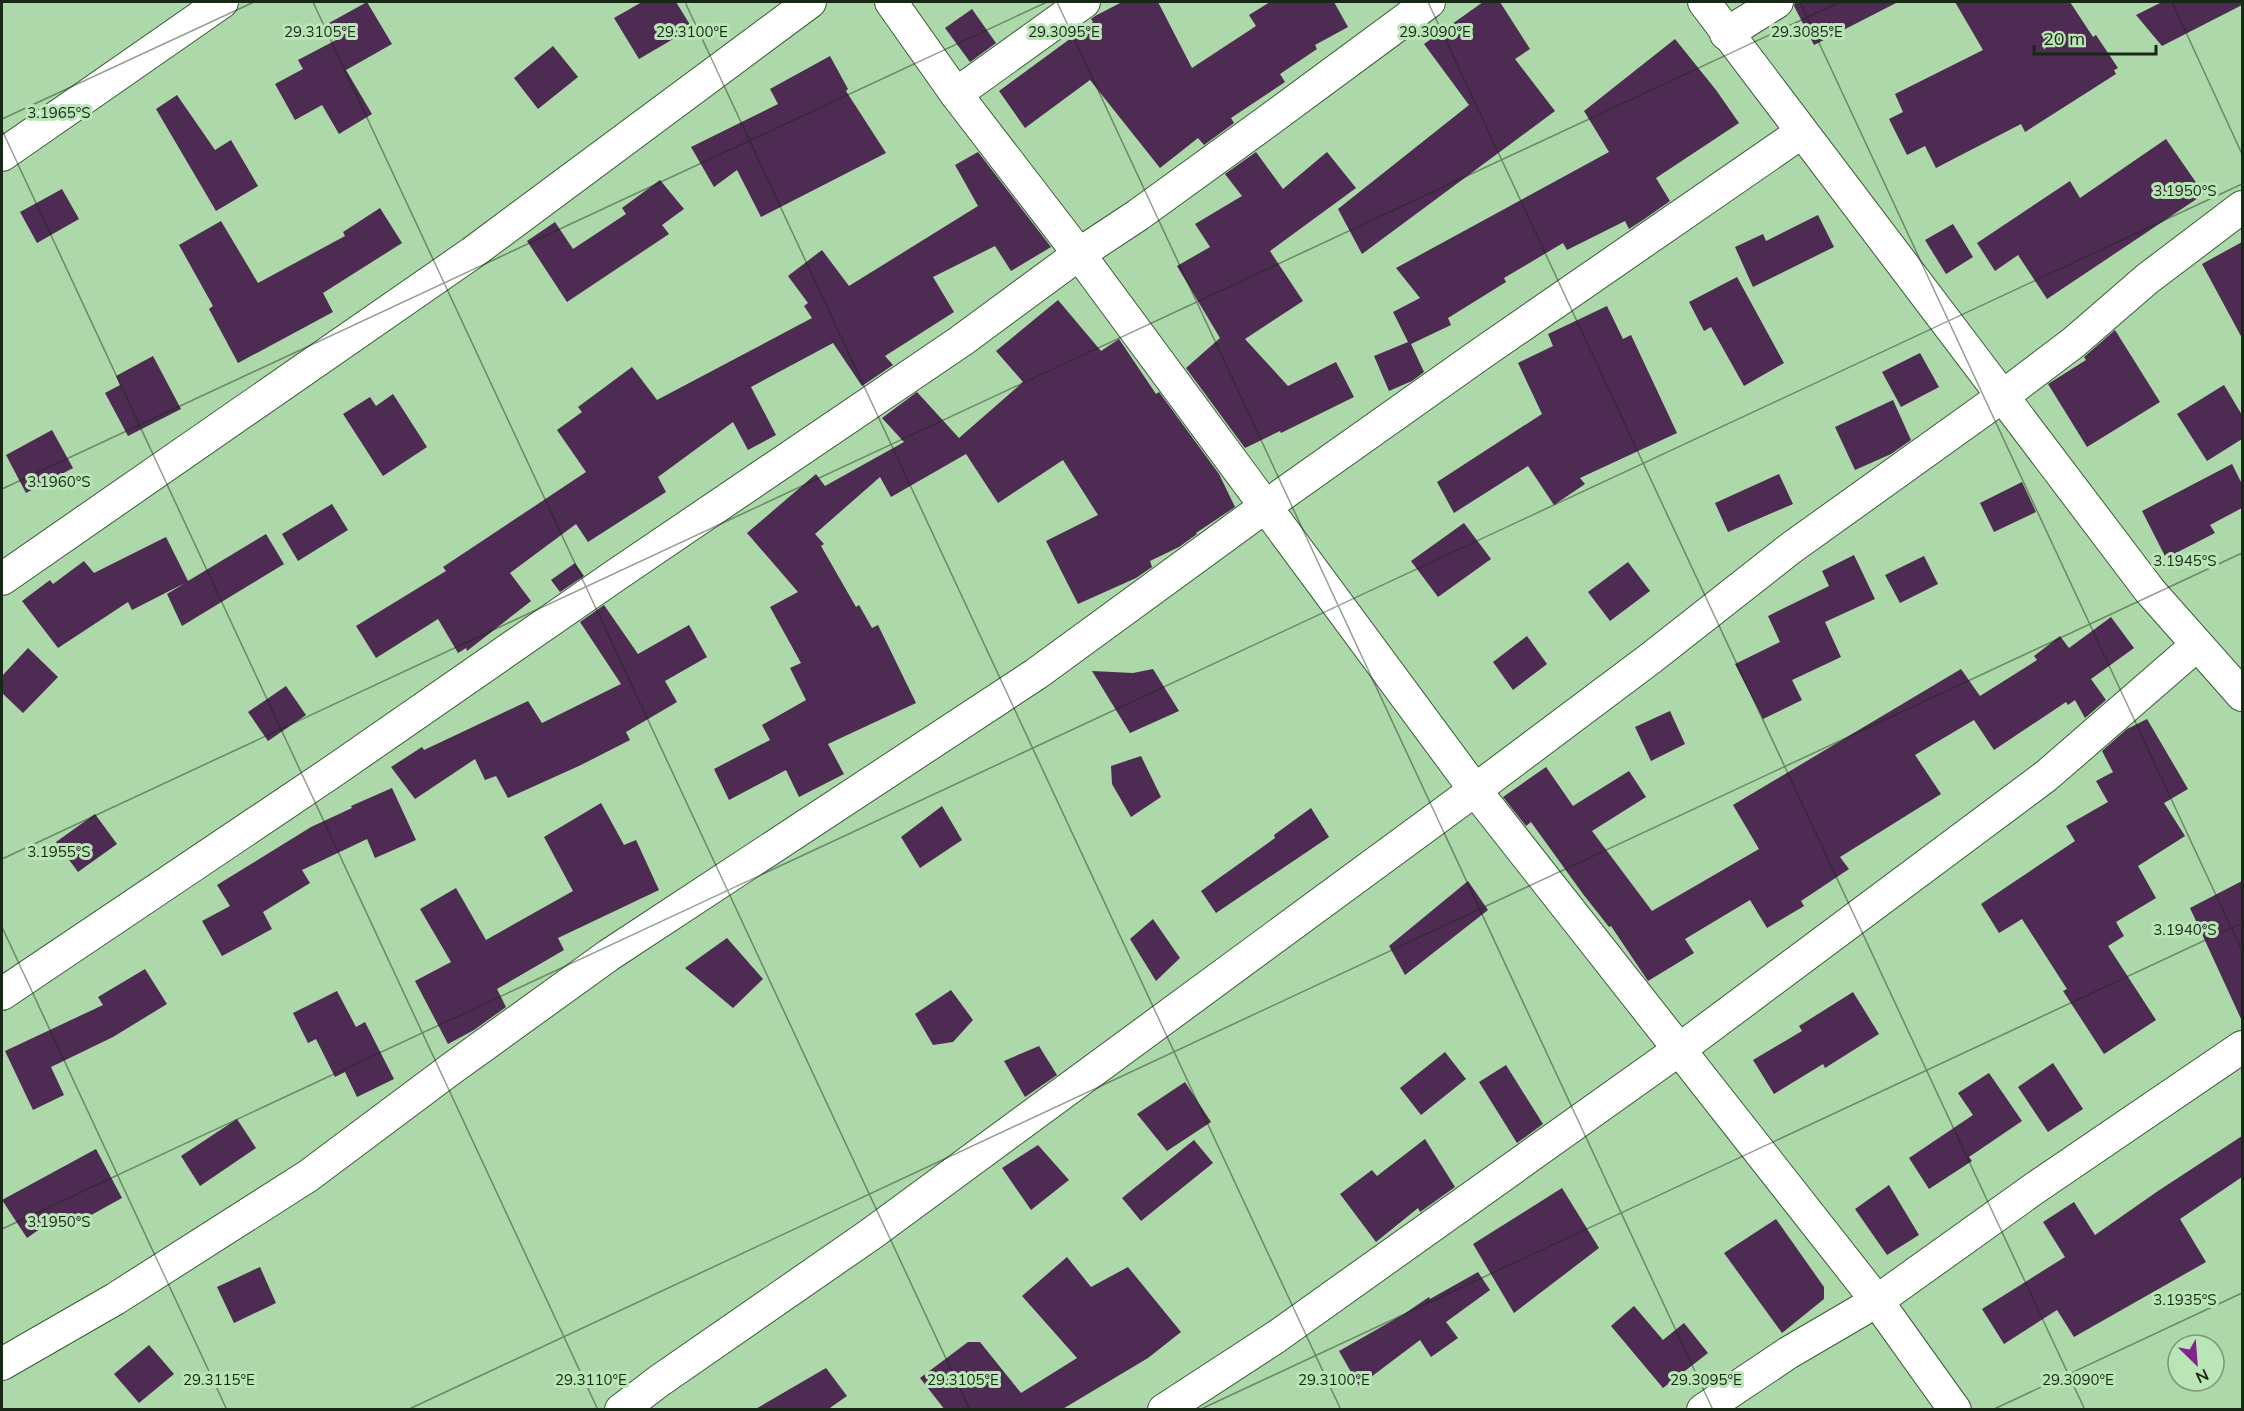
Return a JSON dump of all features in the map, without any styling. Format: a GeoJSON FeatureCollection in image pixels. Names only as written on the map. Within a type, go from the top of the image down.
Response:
{"type":"FeatureCollection","features":[{"type":"Feature","properties":{"kind":"street"},"geometry":{"type":"LineString","coordinates":[[2,155],[222,2]]}},
{"type":"Feature","properties":{"kind":"street"},"geometry":{"type":"LineString","coordinates":[[2,579],[472,253],[810,2]]}},
{"type":"Feature","properties":{"kind":"street"},"geometry":{"type":"LineString","coordinates":[[891,2],[956,94],[1079,254],[1475,790],[1877,1300],[1955,1410]]}},
{"type":"Feature","properties":{"kind":"street"},"geometry":{"type":"LineString","coordinates":[[956,94],[1084,2]]}},
{"type":"Feature","properties":{"kind":"street"},"geometry":{"type":"LineString","coordinates":[[2,993],[329,774],[951,347],[1079,254],[1138,215],[1429,2]]}},
{"type":"Feature","properties":{"kind":"street"},"geometry":{"type":"LineString","coordinates":[[1704,2],[2150,591],[2242,695]]}},
{"type":"Feature","properties":{"kind":"street"},"geometry":{"type":"LineString","coordinates":[[1726,34],[1777,2]]}},
{"type":"Feature","properties":{"kind":"street"},"geometry":{"type":"LineString","coordinates":[[2,1364],[115,1299],[308,1176],[451,1068],[609,956],[1036,674],[1266,506],[1492,346],[1802,132]]}},
{"type":"Feature","properties":{"kind":"street"},"geometry":{"type":"LineString","coordinates":[[621,1410],[659,1380],[871,1234],[1475,790],[1642,665],[1791,548],[2073,343],[2147,279],[2242,207]]}},
{"type":"Feature","properties":{"kind":"street"},"geometry":{"type":"LineString","coordinates":[[1164,1410],[1276,1337],[1680,1049],[2046,776],[2197,645]]}},
{"type":"Feature","properties":{"kind":"street"},"geometry":{"type":"LineString","coordinates":[[1703,1410],[1788,1353],[1877,1300],[2242,1047]]}},
{"type":"Feature","properties":{"kind":"building"},"geometry":{"type":"Polygon","coordinates":[[[367,2],[392,44],[346,70],[372,114],[339,134],[322,105],[295,120],[275,84],[303,69],[298,60],[338,39],[329,23],[367,2]]]}},
{"type":"Feature","properties":{"kind":"building"},"geometry":{"type":"Polygon","coordinates":[[[642,2],[676,2],[692,28],[639,59],[614,18],[642,2]]]}},
{"type":"Feature","properties":{"kind":"building"},"geometry":{"type":"Polygon","coordinates":[[[1122,2],[1158,2],[1192,68],[1256,26],[1249,15],[1270,2],[1334,2],[1348,27],[1315,45],[1317,49],[1280,74],[1285,82],[1231,118],[1234,123],[1204,145],[1198,138],[1160,168],[1090,80],[1025,128],[999,91],[1093,22],[1091,19],[1095,16],[1122,2]]]}},
{"type":"Feature","properties":{"kind":"building"},"geometry":{"type":"Polygon","coordinates":[[[1483,2],[1500,2],[1530,49],[1515,59],[1555,111],[1362,254],[1338,209],[1469,105],[1424,44],[1483,2]]]}},
{"type":"Feature","properties":{"kind":"building"},"geometry":{"type":"Polygon","coordinates":[[[1795,2],[1898,2],[1814,45],[1794,6],[1795,2]]]}},
{"type":"Feature","properties":{"kind":"building"},"geometry":{"type":"Polygon","coordinates":[[[1955,2],[2070,2],[2093,37],[2096,35],[2118,68],[2114,70],[2116,74],[2025,132],[2021,124],[1936,168],[1925,146],[1907,155],[1889,119],[1903,112],[1895,94],[1983,50],[1955,2]]]}},
{"type":"Feature","properties":{"kind":"building"},"geometry":{"type":"Polygon","coordinates":[[[2162,2],[2242,2],[2242,5],[2162,46],[2136,15],[2162,2]]]}},
{"type":"Feature","properties":{"kind":"building"},"geometry":{"type":"Polygon","coordinates":[[[972,9],[996,43],[970,62],[945,28],[972,9]]]}},
{"type":"Feature","properties":{"kind":"building"},"geometry":{"type":"Polygon","coordinates":[[[1675,39],[1739,123],[1656,178],[1670,201],[1643,220],[1629,229],[1625,221],[1567,250],[1563,243],[1504,278],[1506,282],[1448,318],[1451,325],[1411,344],[1424,372],[1412,381],[1389,391],[1374,356],[1408,342],[1393,312],[1420,298],[1396,268],[1609,152],[1584,111],[1675,39]]]}},
{"type":"Feature","properties":{"kind":"building"},"geometry":{"type":"Polygon","coordinates":[[[553,46],[578,77],[538,109],[514,78],[553,46]]]}},
{"type":"Feature","properties":{"kind":"building"},"geometry":{"type":"Polygon","coordinates":[[[830,56],[848,89],[846,91],[886,153],[761,217],[737,170],[714,187],[691,147],[778,104],[770,89],[830,56]]]}},
{"type":"Feature","properties":{"kind":"building"},"geometry":{"type":"Polygon","coordinates":[[[177,95],[215,150],[231,140],[258,186],[216,211],[156,109],[177,95]]]}},
{"type":"Feature","properties":{"kind":"building"},"geometry":{"type":"Polygon","coordinates":[[[2166,139],[2204,194],[2047,299],[2018,255],[1995,271],[1977,243],[2070,181],[2080,198],[2166,139]]]}},
{"type":"Feature","properties":{"kind":"building"},"geometry":{"type":"Polygon","coordinates":[[[978,152],[1051,247],[1011,271],[995,246],[933,277],[954,312],[885,356],[893,365],[862,386],[833,343],[751,387],[776,435],[748,450],[733,422],[658,477],[666,492],[588,542],[576,524],[510,573],[531,601],[467,651],[466,648],[458,653],[438,619],[376,658],[356,626],[446,571],[443,567],[586,472],[557,430],[582,412],[578,407],[632,367],[657,400],[812,318],[804,306],[808,303],[788,276],[822,250],[849,286],[978,206],[955,165],[978,152]]]}},
{"type":"Feature","properties":{"kind":"building"},"geometry":{"type":"Polygon","coordinates":[[[1256,152],[1283,189],[1327,152],[1356,188],[1270,251],[1303,301],[1245,339],[1288,386],[1336,362],[1354,397],[1245,448],[1186,368],[1220,338],[1177,266],[1210,247],[1195,224],[1242,196],[1225,174],[1256,152]]]}},
{"type":"Feature","properties":{"kind":"building"},"geometry":{"type":"Polygon","coordinates":[[[660,180],[684,209],[662,225],[669,234],[567,302],[527,241],[555,222],[573,249],[626,214],[622,208],[660,180]]]}},
{"type":"Feature","properties":{"kind":"building"},"geometry":{"type":"Polygon","coordinates":[[[62,189],[79,219],[37,243],[20,212],[62,189]]]}},
{"type":"Feature","properties":{"kind":"building"},"geometry":{"type":"Polygon","coordinates":[[[380,208],[402,243],[323,293],[333,312],[238,363],[209,309],[213,306],[179,245],[221,221],[258,283],[345,236],[343,232],[380,208]]]}},
{"type":"Feature","properties":{"kind":"building"},"geometry":{"type":"Polygon","coordinates":[[[1818,215],[1834,247],[1753,287],[1735,247],[1763,234],[1766,241],[1818,215]]]}},
{"type":"Feature","properties":{"kind":"building"},"geometry":{"type":"Polygon","coordinates":[[[1953,224],[1973,257],[1946,274],[1925,240],[1953,224]]]}},
{"type":"Feature","properties":{"kind":"building"},"geometry":{"type":"Polygon","coordinates":[[[2242,242],[2242,338],[2202,264],[2242,242]]]}},
{"type":"Feature","properties":{"kind":"building"},"geometry":{"type":"Polygon","coordinates":[[[1737,277],[1784,363],[1744,386],[1711,327],[1704,331],[1689,302],[1737,277]]]}},
{"type":"Feature","properties":{"kind":"building"},"geometry":{"type":"Polygon","coordinates":[[[1058,300],[1101,351],[1119,339],[1156,394],[1159,392],[1219,474],[1235,507],[1179,547],[1150,561],[1152,567],[1136,578],[1078,604],[1046,541],[1098,515],[1063,460],[998,503],[966,454],[891,497],[880,477],[815,534],[824,544],[821,546],[856,607],[859,605],[872,628],[878,625],[916,703],[828,744],[844,774],[799,797],[786,770],[729,800],[714,769],[770,740],[762,725],[806,700],[790,668],[801,663],[770,607],[798,592],[747,533],[816,474],[825,486],[904,442],[882,418],[917,392],[959,438],[1023,382],[996,351],[1058,300]]]}},
{"type":"Feature","properties":{"kind":"building"},"geometry":{"type":"Polygon","coordinates":[[[1607,306],[1623,339],[1631,335],[1677,433],[1580,478],[1585,484],[1554,505],[1528,466],[1454,513],[1437,482],[1542,414],[1518,363],[1553,346],[1548,334],[1607,306]]]}},
{"type":"Feature","properties":{"kind":"building"},"geometry":{"type":"Polygon","coordinates":[[[2115,330],[2160,402],[2087,447],[2048,384],[2086,360],[2084,357],[2115,330]]]}},
{"type":"Feature","properties":{"kind":"building"},"geometry":{"type":"Polygon","coordinates":[[[1920,353],[1939,387],[1901,407],[1882,372],[1920,353]]]}},
{"type":"Feature","properties":{"kind":"building"},"geometry":{"type":"Polygon","coordinates":[[[153,356],[181,409],[128,436],[105,393],[120,385],[116,376],[153,356]]]}},
{"type":"Feature","properties":{"kind":"building"},"geometry":{"type":"Polygon","coordinates":[[[2224,385],[2242,415],[2242,439],[2207,461],[2177,414],[2224,385]]]}},
{"type":"Feature","properties":{"kind":"building"},"geometry":{"type":"Polygon","coordinates":[[[393,394],[427,447],[383,476],[343,414],[370,397],[376,406],[393,394]]]}},
{"type":"Feature","properties":{"kind":"building"},"geometry":{"type":"Polygon","coordinates":[[[1893,400],[1911,440],[1891,454],[1855,470],[1835,427],[1893,400]]]}},
{"type":"Feature","properties":{"kind":"building"},"geometry":{"type":"Polygon","coordinates":[[[52,430],[73,468],[26,493],[6,455],[52,430]]]}},
{"type":"Feature","properties":{"kind":"building"},"geometry":{"type":"Polygon","coordinates":[[[2232,464],[2242,484],[2242,508],[2210,525],[2215,533],[2166,558],[2142,511],[2232,464]]]}},
{"type":"Feature","properties":{"kind":"building"},"geometry":{"type":"Polygon","coordinates":[[[1779,474],[1793,504],[1728,532],[1715,503],[1779,474]]]}},
{"type":"Feature","properties":{"kind":"building"},"geometry":{"type":"Polygon","coordinates":[[[2022,482],[2036,512],[1994,532],[1980,503],[2022,482]]]}},
{"type":"Feature","properties":{"kind":"building"},"geometry":{"type":"Polygon","coordinates":[[[332,504],[348,530],[298,561],[282,534],[332,504]]]}},
{"type":"Feature","properties":{"kind":"building"},"geometry":{"type":"Polygon","coordinates":[[[1464,523],[1491,559],[1438,597],[1411,561],[1464,523]]]}},
{"type":"Feature","properties":{"kind":"building"},"geometry":{"type":"Polygon","coordinates":[[[266,534],[284,564],[182,626],[167,594],[185,583],[132,610],[128,602],[58,648],[22,601],[50,580],[53,584],[84,561],[94,573],[166,537],[188,581],[266,534]]]}},
{"type":"Feature","properties":{"kind":"building"},"geometry":{"type":"Polygon","coordinates":[[[1854,555],[1875,599],[1825,622],[1841,657],[1792,680],[1802,700],[1763,719],[1735,664],[1780,642],[1768,616],[1829,586],[1822,571],[1854,555]]]}},
{"type":"Feature","properties":{"kind":"building"},"geometry":{"type":"Polygon","coordinates":[[[1924,556],[1938,584],[1900,603],[1885,575],[1924,556]]]}},
{"type":"Feature","properties":{"kind":"building"},"geometry":{"type":"Polygon","coordinates":[[[1628,562],[1650,591],[1610,621],[1588,592],[1628,562]]]}},
{"type":"Feature","properties":{"kind":"building"},"geometry":{"type":"Polygon","coordinates":[[[575,563],[584,576],[560,592],[551,580],[575,563]]]}},
{"type":"Feature","properties":{"kind":"building"},"geometry":{"type":"Polygon","coordinates":[[[604,605],[638,654],[689,625],[707,657],[665,681],[677,702],[626,732],[630,740],[508,798],[496,776],[485,780],[475,759],[415,799],[391,767],[422,747],[424,750],[528,701],[542,723],[621,684],[580,622],[604,605]]]}},
{"type":"Feature","properties":{"kind":"building"},"geometry":{"type":"Polygon","coordinates":[[[2111,617],[2134,648],[2091,679],[2106,700],[2085,718],[2075,700],[2068,705],[2066,702],[1994,750],[1974,720],[1915,755],[1941,794],[1840,857],[1849,869],[1801,901],[1804,906],[1767,928],[1750,900],[1685,939],[1694,953],[1648,981],[1611,926],[1609,927],[1583,894],[1531,822],[1526,826],[1503,797],[1546,767],[1573,806],[1629,771],[1646,797],[1592,831],[1652,911],[1759,849],[1733,805],[1961,669],[1980,696],[2037,660],[2034,656],[2060,636],[2069,648],[2111,617]]]}},
{"type":"Feature","properties":{"kind":"building"},"geometry":{"type":"Polygon","coordinates":[[[1527,636],[1547,664],[1513,690],[1493,662],[1527,636]]]}},
{"type":"Feature","properties":{"kind":"building"},"geometry":{"type":"Polygon","coordinates":[[[28,648],[58,677],[23,713],[2,693],[2,676],[28,648]]]}},
{"type":"Feature","properties":{"kind":"building"},"geometry":{"type":"Polygon","coordinates":[[[1153,669],[1179,711],[1130,733],[1092,671],[1133,673],[1153,669]]]}},
{"type":"Feature","properties":{"kind":"building"},"geometry":{"type":"Polygon","coordinates":[[[286,686],[306,715],[268,741],[248,712],[286,686]]]}},
{"type":"Feature","properties":{"kind":"building"},"geometry":{"type":"Polygon","coordinates":[[[1670,711],[1685,744],[1651,761],[1635,727],[1670,711]]]}},
{"type":"Feature","properties":{"kind":"building"},"geometry":{"type":"Polygon","coordinates":[[[2147,719],[2188,789],[2164,803],[2185,836],[2138,866],[2156,898],[2116,922],[2124,936],[2108,946],[2156,1020],[2104,1054],[2063,991],[2067,989],[2022,919],[1999,933],[1981,904],[2075,841],[2066,826],[2108,802],[2096,781],[2113,772],[2102,751],[2127,729],[2147,719]]]}},
{"type":"Feature","properties":{"kind":"building"},"geometry":{"type":"Polygon","coordinates":[[[1141,756],[1161,797],[1131,817],[1112,784],[1111,766],[1141,756]]]}},
{"type":"Feature","properties":{"kind":"building"},"geometry":{"type":"Polygon","coordinates":[[[392,788],[416,840],[375,858],[367,839],[302,870],[310,883],[263,912],[272,929],[222,956],[202,921],[230,906],[217,885],[311,827],[392,788]]]}},
{"type":"Feature","properties":{"kind":"building"},"geometry":{"type":"Polygon","coordinates":[[[601,803],[624,845],[636,840],[659,890],[558,938],[564,950],[497,989],[506,1007],[474,1030],[448,1044],[415,981],[451,962],[420,909],[456,888],[486,940],[573,891],[544,837],[601,803]]]}},
{"type":"Feature","properties":{"kind":"building"},"geometry":{"type":"Polygon","coordinates":[[[942,806],[962,840],[920,868],[901,837],[942,806]]]}},
{"type":"Feature","properties":{"kind":"building"},"geometry":{"type":"Polygon","coordinates":[[[1311,808],[1329,837],[1216,913],[1201,891],[1275,838],[1274,835],[1311,808]]]}},
{"type":"Feature","properties":{"kind":"building"},"geometry":{"type":"Polygon","coordinates":[[[95,814],[117,844],[78,872],[56,842],[95,814]]]}},
{"type":"Feature","properties":{"kind":"building"},"geometry":{"type":"Polygon","coordinates":[[[1468,881],[1488,910],[1405,975],[1389,946],[1468,881]]]}},
{"type":"Feature","properties":{"kind":"building"},"geometry":{"type":"Polygon","coordinates":[[[2242,881],[2242,1021],[2190,908],[2242,881]]]}},
{"type":"Feature","properties":{"kind":"building"},"geometry":{"type":"Polygon","coordinates":[[[1153,919],[1180,958],[1156,981],[1130,939],[1153,919]]]}},
{"type":"Feature","properties":{"kind":"building"},"geometry":{"type":"Polygon","coordinates":[[[727,938],[763,979],[733,1008],[685,968],[727,938]]]}},
{"type":"Feature","properties":{"kind":"building"},"geometry":{"type":"Polygon","coordinates":[[[145,969],[167,1004],[113,1037],[51,1067],[64,1095],[33,1110],[5,1051],[103,1005],[98,997],[145,969]]]}},
{"type":"Feature","properties":{"kind":"building"},"geometry":{"type":"Polygon","coordinates":[[[951,990],[973,1020],[953,1042],[933,1045],[915,1014],[951,990]]]}},
{"type":"Feature","properties":{"kind":"building"},"geometry":{"type":"Polygon","coordinates":[[[337,991],[356,1027],[365,1022],[394,1079],[357,1097],[345,1072],[335,1077],[316,1039],[308,1043],[293,1013],[337,991]]]}},
{"type":"Feature","properties":{"kind":"building"},"geometry":{"type":"Polygon","coordinates":[[[1853,992],[1879,1034],[1825,1068],[1823,1064],[1774,1094],[1753,1060],[1802,1031],[1799,1026],[1853,992]]]}},
{"type":"Feature","properties":{"kind":"building"},"geometry":{"type":"Polygon","coordinates":[[[1039,1046],[1057,1075],[1025,1097],[1004,1061],[1039,1046]]]}},
{"type":"Feature","properties":{"kind":"building"},"geometry":{"type":"Polygon","coordinates":[[[1445,1052],[1466,1079],[1421,1115],[1400,1088],[1445,1052]]]}},
{"type":"Feature","properties":{"kind":"building"},"geometry":{"type":"Polygon","coordinates":[[[2053,1063],[2083,1109],[2048,1132],[2018,1087],[2053,1063]]]}},
{"type":"Feature","properties":{"kind":"building"},"geometry":{"type":"Polygon","coordinates":[[[1506,1065],[1543,1124],[1517,1143],[1479,1082],[1506,1065]]]}},
{"type":"Feature","properties":{"kind":"building"},"geometry":{"type":"Polygon","coordinates":[[[1989,1073],[2022,1121],[1969,1157],[1972,1161],[1929,1189],[1909,1158],[1973,1115],[1958,1093],[1989,1073]]]}},
{"type":"Feature","properties":{"kind":"building"},"geometry":{"type":"Polygon","coordinates":[[[1185,1082],[1211,1122],[1167,1151],[1137,1114],[1185,1082]]]}},
{"type":"Feature","properties":{"kind":"building"},"geometry":{"type":"Polygon","coordinates":[[[237,1119],[256,1148],[200,1186],[181,1156],[237,1119]]]}},
{"type":"Feature","properties":{"kind":"building"},"geometry":{"type":"Polygon","coordinates":[[[2242,1136],[2242,1177],[2180,1219],[2206,1262],[2074,1337],[2057,1310],[2004,1344],[1982,1309],[2065,1257],[2043,1222],[2074,1202],[2095,1235],[2242,1136]]]}},
{"type":"Feature","properties":{"kind":"building"},"geometry":{"type":"Polygon","coordinates":[[[1425,1139],[1455,1187],[1420,1212],[1418,1208],[1376,1242],[1340,1194],[1372,1170],[1377,1176],[1425,1139]]]}},
{"type":"Feature","properties":{"kind":"building"},"geometry":{"type":"Polygon","coordinates":[[[1194,1140],[1213,1163],[1141,1221],[1122,1198],[1194,1140]]]}},
{"type":"Feature","properties":{"kind":"building"},"geometry":{"type":"Polygon","coordinates":[[[1038,1145],[1069,1180],[1031,1210],[1002,1168],[1038,1145]]]}},
{"type":"Feature","properties":{"kind":"building"},"geometry":{"type":"Polygon","coordinates":[[[96,1149],[122,1198],[64,1230],[57,1217],[27,1238],[2,1200],[96,1149]]]}},
{"type":"Feature","properties":{"kind":"building"},"geometry":{"type":"Polygon","coordinates":[[[1889,1185],[1919,1235],[1887,1255],[1855,1209],[1889,1185]]]}},
{"type":"Feature","properties":{"kind":"building"},"geometry":{"type":"Polygon","coordinates":[[[1562,1188],[1599,1248],[1514,1313],[1473,1244],[1562,1188]]]}},
{"type":"Feature","properties":{"kind":"building"},"geometry":{"type":"Polygon","coordinates":[[[1776,1219],[1824,1287],[1824,1299],[1782,1333],[1724,1253],[1776,1219]]]}},
{"type":"Feature","properties":{"kind":"building"},"geometry":{"type":"Polygon","coordinates":[[[1067,1257],[1091,1287],[1128,1267],[1181,1332],[1148,1358],[1061,1410],[945,1410],[920,1378],[968,1342],[980,1342],[1021,1393],[1077,1358],[1022,1296],[1067,1257]]]}},
{"type":"Feature","properties":{"kind":"building"},"geometry":{"type":"Polygon","coordinates":[[[260,1267],[276,1303],[234,1323],[217,1287],[260,1267]]]}},
{"type":"Feature","properties":{"kind":"building"},"geometry":{"type":"Polygon","coordinates":[[[1478,1272],[1490,1290],[1446,1322],[1458,1338],[1431,1357],[1420,1340],[1359,1386],[1339,1351],[1429,1297],[1430,1299],[1478,1272]]]}},
{"type":"Feature","properties":{"kind":"building"},"geometry":{"type":"Polygon","coordinates":[[[1634,1306],[1663,1340],[1684,1323],[1708,1353],[1663,1388],[1611,1326],[1634,1306]]]}},
{"type":"Feature","properties":{"kind":"building"},"geometry":{"type":"Polygon","coordinates":[[[149,1345],[174,1374],[139,1403],[114,1374],[149,1345]]]}},
{"type":"Feature","properties":{"kind":"building"},"geometry":{"type":"Polygon","coordinates":[[[826,1368],[847,1396],[827,1410],[754,1410],[826,1368]]]}}]}
